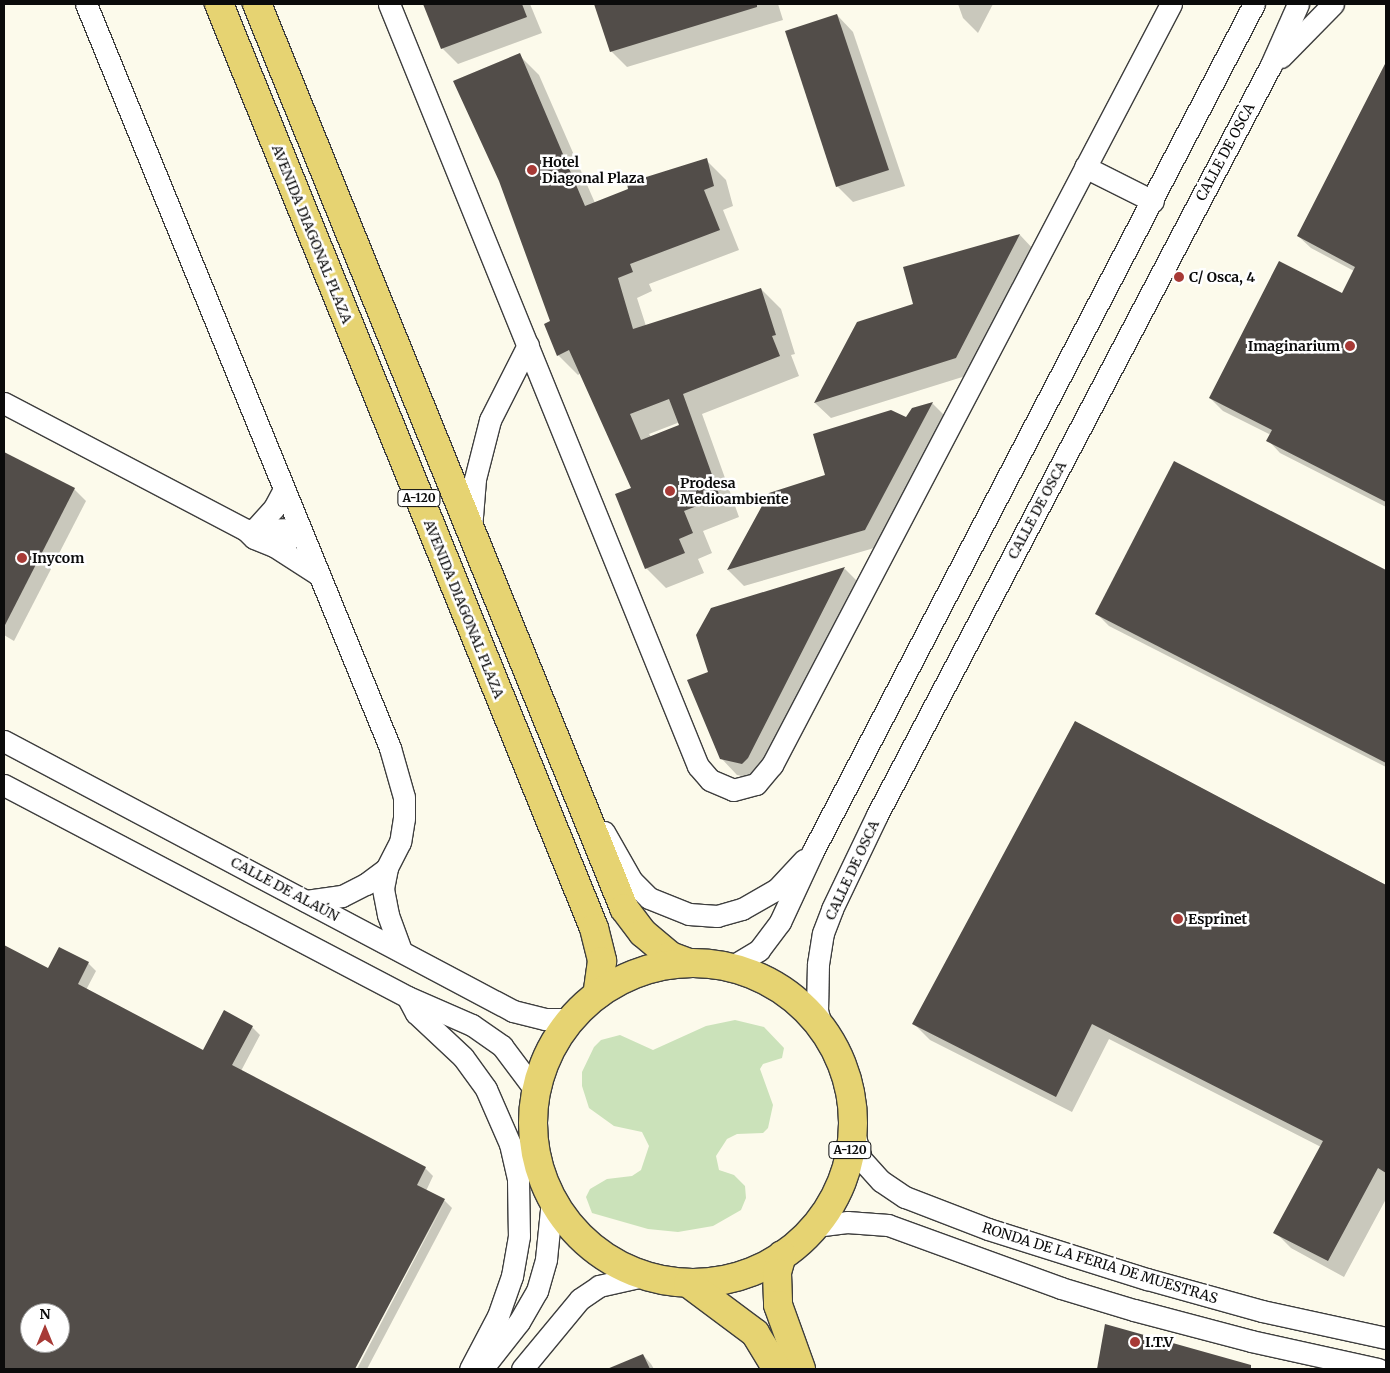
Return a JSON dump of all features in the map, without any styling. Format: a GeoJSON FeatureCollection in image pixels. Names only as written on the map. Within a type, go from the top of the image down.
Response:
{"type":"FeatureCollection","features":[{"type":"Feature","properties":{"kind":"main road","name":"AVENIDA DIAGONAL PLAZA"},"geometry":{"type":"LineString","coordinates":[[219,4],[596,934],[602,961],[597,995]]}},
{"type":"Feature","properties":{"kind":"main road","name":"A-120"},"geometry":{"type":"LineString","coordinates":[[257,4],[631,921],[670,956],[689,963],[731,968],[782,990],[822,1028],[840,1059],[851,1093],[853,1129],[848,1164],[838,1189],[815,1226],[782,1256],[737,1276],[688,1283],[643,1276],[622,1267],[585,1243],[552,1200],[533,1144],[535,1090],[550,1050],[571,1019],[597,995],[626,978],[656,968],[689,963]]}},
{"type":"Feature","properties":{"kind":"main road"},"geometry":{"type":"LineString","coordinates":[[782,1256],[777,1273],[778,1305],[801,1369]]}},
{"type":"Feature","properties":{"kind":"main road","name":"A-120"},"geometry":{"type":"LineString","coordinates":[[688,1283],[755,1333],[777,1369]]}},
{"type":"Feature","properties":{"kind":"street"},"geometry":{"type":"LineString","coordinates":[[86,4],[399,776],[404,818],[400,842],[387,868],[385,898],[401,951]]}},
{"type":"Feature","properties":{"kind":"street"},"geometry":{"type":"LineString","coordinates":[[388,4],[698,766],[710,780],[733,790],[756,784],[772,765],[1171,4]]}},
{"type":"Feature","properties":{"kind":"street"},"geometry":{"type":"LineString","coordinates":[[731,968],[767,942],[1254,4]]}},
{"type":"Feature","properties":{"kind":"street","name":"CALLE DE OSCA"},"geometry":{"type":"LineString","coordinates":[[822,1028],[817,1011],[818,964],[823,932],[832,908],[877,816],[1271,65],[1298,4]]}},
{"type":"Feature","properties":{"kind":"street"},"geometry":{"type":"LineString","coordinates":[[1271,65],[1333,4]]}},
{"type":"Feature","properties":{"kind":"street"},"geometry":{"type":"LineString","coordinates":[[1085,167],[1153,201]]}},
{"type":"Feature","properties":{"kind":"street"},"geometry":{"type":"LineString","coordinates":[[471,529],[475,479],[490,420],[528,345]]}},
{"type":"Feature","properties":{"kind":"street"},"geometry":{"type":"LineString","coordinates":[[4,403],[250,529],[300,529]]}},
{"type":"Feature","properties":{"kind":"street"},"geometry":{"type":"LineString","coordinates":[[250,529],[274,508],[284,489]]}},
{"type":"Feature","properties":{"kind":"street"},"geometry":{"type":"LineString","coordinates":[[250,529],[254,538],[274,546],[319,575]]}},
{"type":"Feature","properties":{"kind":"street"},"geometry":{"type":"LineString","coordinates":[[274,546],[286,542],[300,529]]}},
{"type":"Feature","properties":{"kind":"street","name":"CALLE DE ALAÚN"},"geometry":{"type":"LineString","coordinates":[[4,741],[513,1011],[545,1019],[571,1019]]}},
{"type":"Feature","properties":{"kind":"street"},"geometry":{"type":"LineString","coordinates":[[572,777],[632,881],[649,898],[668,908],[689,914],[717,916],[742,909],[777,889],[813,851]]}},
{"type":"Feature","properties":{"kind":"street"},"geometry":{"type":"LineString","coordinates":[[4,785],[408,997],[489,1035],[511,1056],[535,1090]]}},
{"type":"Feature","properties":{"kind":"street"},"geometry":{"type":"LineString","coordinates":[[306,900],[342,896],[366,884],[387,868]]}},
{"type":"Feature","properties":{"kind":"street"},"geometry":{"type":"LineString","coordinates":[[408,997],[416,1013],[463,1057],[486,1089],[510,1144],[518,1180],[519,1236],[512,1276],[498,1316],[470,1369]]}},
{"type":"Feature","properties":{"kind":"street","name":"RONDA DE LA FERIA DE MUESTRAS"},"geometry":{"type":"LineString","coordinates":[[853,1129],[861,1159],[881,1181],[914,1201],[988,1229],[1146,1280],[1262,1311],[1386,1338]]}},
{"type":"Feature","properties":{"kind":"street"},"geometry":{"type":"LineString","coordinates":[[482,1369],[519,1322],[537,1291],[546,1259],[552,1200]]}},
{"type":"Feature","properties":{"kind":"street"},"geometry":{"type":"LineString","coordinates":[[815,1226],[855,1222],[888,1225],[1061,1288],[1125,1307],[1251,1341],[1378,1369]]}},
{"type":"Feature","properties":{"kind":"street"},"geometry":{"type":"LineString","coordinates":[[522,1369],[580,1299],[599,1286],[643,1276]]}},
{"type":"Feature","properties":{"kind":"green space"},"geometry":{"type":"Polygon","coordinates":[[[735,1020],[764,1027],[784,1048],[782,1058],[763,1064],[760,1069],[773,1105],[768,1128],[763,1133],[737,1134],[727,1139],[716,1156],[719,1170],[734,1175],[745,1186],[746,1198],[741,1210],[713,1226],[678,1232],[648,1229],[592,1213],[586,1197],[590,1189],[607,1179],[632,1176],[641,1170],[649,1146],[642,1132],[614,1126],[589,1108],[582,1086],[582,1072],[594,1047],[601,1040],[620,1035],[653,1050],[706,1026],[735,1020]]]}},
{"type":"Feature","properties":{"kind":"building"},"geometry":{"type":"Polygon","coordinates":[[[423,4],[522,4],[527,17],[441,49],[423,4]]]}},
{"type":"Feature","properties":{"kind":"building"},"geometry":{"type":"Polygon","coordinates":[[[594,4],[757,4],[757,7],[610,52],[594,4]]]}},
{"type":"Feature","properties":{"kind":"building"},"geometry":{"type":"Polygon","coordinates":[[[837,14],[889,170],[836,187],[785,31],[837,14]]]}},
{"type":"Feature","properties":{"kind":"building"},"geometry":{"type":"Polygon","coordinates":[[[520,53],[585,206],[628,189],[627,183],[707,158],[714,186],[704,190],[720,230],[630,264],[633,272],[618,278],[633,329],[761,288],[776,335],[772,336],[780,356],[683,394],[720,497],[684,511],[693,533],[679,539],[685,553],[645,569],[615,494],[631,488],[569,350],[557,356],[544,324],[550,321],[499,181],[453,81],[520,53]],[[669,399],[630,414],[641,440],[679,425],[669,399]]]}},
{"type":"Feature","properties":{"kind":"building"},"geometry":{"type":"Polygon","coordinates":[[[1386,62],[1386,502],[1266,441],[1272,430],[1209,398],[1279,261],[1342,293],[1355,267],[1297,236],[1386,62]]]}},
{"type":"Feature","properties":{"kind":"building"},"geometry":{"type":"Polygon","coordinates":[[[1020,234],[956,358],[814,403],[857,322],[913,304],[903,267],[1020,234]]]}},
{"type":"Feature","properties":{"kind":"building"},"geometry":{"type":"Polygon","coordinates":[[[933,402],[865,530],[727,570],[769,493],[825,475],[813,434],[891,410],[906,417],[912,408],[933,402]]]}},
{"type":"Feature","properties":{"kind":"building","name":"Inycom"},"geometry":{"type":"Polygon","coordinates":[[[4,452],[75,488],[4,627],[4,452]]]}},
{"type":"Feature","properties":{"kind":"building"},"geometry":{"type":"Polygon","coordinates":[[[1174,461],[1386,570],[1386,763],[1095,614],[1174,461]]]}},
{"type":"Feature","properties":{"kind":"building"},"geometry":{"type":"Polygon","coordinates":[[[845,567],[748,758],[742,764],[720,759],[687,680],[708,672],[696,635],[711,608],[845,567]]]}},
{"type":"Feature","properties":{"kind":"building","name":"Esprinet"},"geometry":{"type":"Polygon","coordinates":[[[1075,721],[1386,885],[1386,1173],[1378,1168],[1328,1261],[1273,1233],[1323,1141],[1092,1024],[1056,1097],[912,1024],[1075,721]]]}},
{"type":"Feature","properties":{"kind":"building"},"geometry":{"type":"Polygon","coordinates":[[[4,945],[48,968],[59,947],[89,962],[78,984],[203,1050],[224,1010],[253,1026],[232,1065],[426,1167],[417,1185],[445,1199],[355,1369],[4,1369],[4,945]]]}},
{"type":"Feature","properties":{"kind":"building","name":"I.T.V"},"geometry":{"type":"Polygon","coordinates":[[[1105,1324],[1251,1365],[1251,1369],[1097,1369],[1105,1324]]]}},
{"type":"Feature","properties":{"kind":"building"},"geometry":{"type":"Polygon","coordinates":[[[643,1354],[650,1369],[607,1369],[643,1354]]]}},
{"type":"Feature","properties":{"kind":"place","name":"Hotel Diagonal Plaza"},"geometry":{"type":"Point","coordinates":[532,170]}},
{"type":"Feature","properties":{"kind":"place","name":"C/ Osca, 4"},"geometry":{"type":"Point","coordinates":[1179,277]}},
{"type":"Feature","properties":{"kind":"place","name":"Imaginarium"},"geometry":{"type":"Point","coordinates":[1350,346]}},
{"type":"Feature","properties":{"kind":"place","name":"Prodesa Medioambiente"},"geometry":{"type":"Point","coordinates":[670,491]}},
{"type":"Feature","properties":{"kind":"place","name":"Inycom"},"geometry":{"type":"Point","coordinates":[22,558]}},
{"type":"Feature","properties":{"kind":"place","name":"Esprinet"},"geometry":{"type":"Point","coordinates":[1178,919]}},
{"type":"Feature","properties":{"kind":"place","name":"I.T.V"},"geometry":{"type":"Point","coordinates":[1135,1342]}}]}
